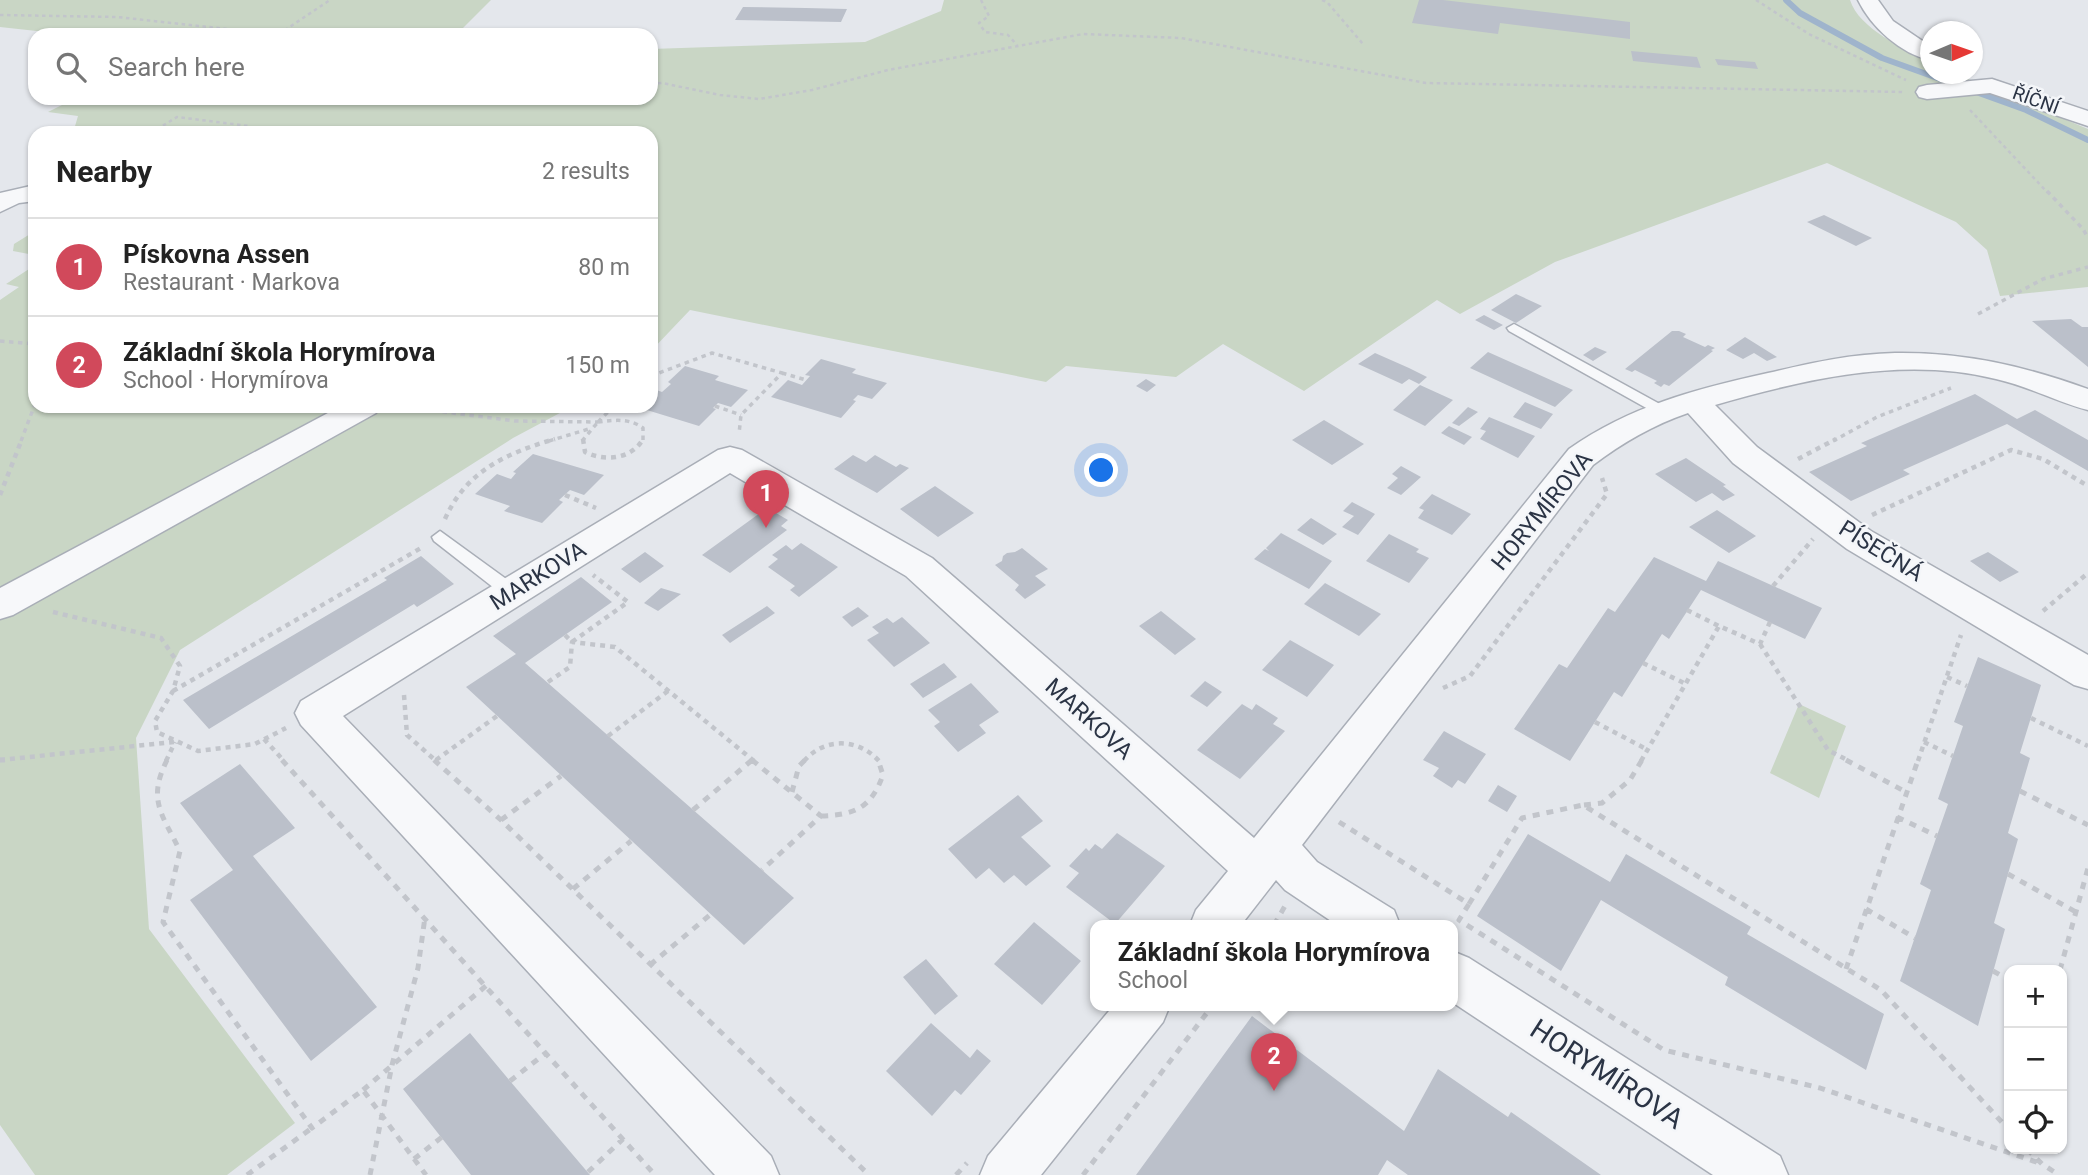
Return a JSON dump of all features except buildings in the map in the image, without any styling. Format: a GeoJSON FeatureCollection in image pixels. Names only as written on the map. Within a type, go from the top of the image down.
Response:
{"type":"FeatureCollection","features":[{"type":"Feature","properties":{"kind":"street"},"geometry":{"type":"LineString","coordinates":[[1868,0],[1871,8],[1898,37],[1920,49]]}},
{"type":"Feature","properties":{"kind":"street","name":"ŘÍČNÍ"},"geometry":{"type":"LineString","coordinates":[[1961,89],[2088,120]]}},
{"type":"Feature","properties":{"kind":"street"},"geometry":{"type":"LineString","coordinates":[[1,207],[21,194],[28,194]]}},
{"type":"Feature","properties":{"kind":"street"},"geometry":{"type":"LineString","coordinates":[[1,207],[21,212],[28,210]]}},
{"type":"Feature","properties":{"kind":"street","name":"HORYMÍROVA"},"geometry":{"type":"LineString","coordinates":[[1218,920],[1278,864],[1581,457],[1608,435],[1678,406],[1847,365],[1935,362],[1973,365],[2022,376],[2088,400]]}},
{"type":"Feature","properties":{"kind":"street","name":"PÍSEČNÁ"},"geometry":{"type":"LineString","coordinates":[[1678,406],[1859,540],[2088,674]]}},
{"type":"Feature","properties":{"kind":"street"},"geometry":{"type":"LineString","coordinates":[[0,605],[352,413]]}},
{"type":"Feature","properties":{"kind":"street","name":"MARKOVA"},"geometry":{"type":"LineString","coordinates":[[315,713],[516,595],[730,458],[919,567],[1278,864]]}},
{"type":"Feature","properties":{"kind":"street"},"geometry":{"type":"LineString","coordinates":[[315,713],[752,1175]]}},
{"type":"Feature","properties":{"kind":"street"},"geometry":{"type":"LineString","coordinates":[[1278,864],[1369,920]]}},
{"type":"Feature","properties":{"kind":"street","name":"HORYMÍROVA"},"geometry":{"type":"LineString","coordinates":[[1458,978],[1761,1175]]}},
{"type":"Feature","properties":{"kind":"street"},"geometry":{"type":"LineString","coordinates":[[1007,1175],[1141,1011]]}},
{"type":"Feature","properties":{"kind":"lane"},"geometry":{"type":"LineString","coordinates":[[1514,328],[1678,406]]}},
{"type":"Feature","properties":{"kind":"lane"},"geometry":{"type":"LineString","coordinates":[[440,537],[516,595]]}},
{"type":"Feature","properties":{"kind":"path"},"geometry":{"type":"LineString","coordinates":[[290,28],[330,0]]}},
{"type":"Feature","properties":{"kind":"path"},"geometry":{"type":"LineString","coordinates":[[981,0],[989,16],[979,23],[985,32],[1008,35],[1017,46]]}},
{"type":"Feature","properties":{"kind":"path"},"geometry":{"type":"LineString","coordinates":[[1322,0],[1327,2],[1363,44]]}},
{"type":"Feature","properties":{"kind":"path"},"geometry":{"type":"LineString","coordinates":[[1756,0],[1809,34],[1909,81],[1961,89]]}},
{"type":"Feature","properties":{"kind":"path"},"geometry":{"type":"LineString","coordinates":[[0,15],[117,17],[223,28]]}},
{"type":"Feature","properties":{"kind":"path"},"geometry":{"type":"LineString","coordinates":[[658,83],[719,95],[759,99],[812,90],[888,70],[1083,34],[1181,38],[1426,83],[1961,89]]}},
{"type":"Feature","properties":{"kind":"path"},"geometry":{"type":"LineString","coordinates":[[1961,89],[1972,115],[2083,229],[2088,238]]}},
{"type":"Feature","properties":{"kind":"path"},"geometry":{"type":"LineString","coordinates":[[162,126],[177,117],[249,126]]}},
{"type":"Feature","properties":{"kind":"path"},"geometry":{"type":"LineString","coordinates":[[1978,314],[2043,279],[2088,267]]}},
{"type":"Feature","properties":{"kind":"path"},"geometry":{"type":"LineString","coordinates":[[0,341],[28,343]]}},
{"type":"Feature","properties":{"kind":"path"},"geometry":{"type":"LineString","coordinates":[[658,373],[712,353],[806,380]]}},
{"type":"Feature","properties":{"kind":"path"},"geometry":{"type":"LineString","coordinates":[[728,441],[740,433],[741,415],[782,373]]}},
{"type":"Feature","properties":{"kind":"path"},"geometry":{"type":"LineString","coordinates":[[1792,462],[1877,416],[1963,383]]}},
{"type":"Feature","properties":{"kind":"path"},"geometry":{"type":"LineString","coordinates":[[715,405],[741,415]]}},
{"type":"Feature","properties":{"kind":"path"},"geometry":{"type":"LineString","coordinates":[[0,495],[32,413]]}},
{"type":"Feature","properties":{"kind":"path"},"geometry":{"type":"LineString","coordinates":[[446,413],[495,420],[600,424]]}},
{"type":"Feature","properties":{"kind":"path"},"geometry":{"type":"LineString","coordinates":[[600,424],[609,413]]}},
{"type":"Feature","properties":{"kind":"path"},"geometry":{"type":"LineString","coordinates":[[173,691],[440,537],[453,496],[468,481],[531,447],[600,424],[621,419],[638,423],[643,428],[643,441],[630,453],[600,458],[592,456],[582,447],[585,434],[592,428]]}},
{"type":"Feature","properties":{"kind":"path"},"geometry":{"type":"LineString","coordinates":[[1867,517],[2011,450],[2033,452],[2088,486]]}},
{"type":"Feature","properties":{"kind":"path"},"geometry":{"type":"LineString","coordinates":[[1433,692],[1470,676],[1607,494],[1600,474]]}},
{"type":"Feature","properties":{"kind":"path"},"geometry":{"type":"LineString","coordinates":[[565,495],[600,510]]}},
{"type":"Feature","properties":{"kind":"path"},"geometry":{"type":"LineString","coordinates":[[1773,586],[1818,533]]}},
{"type":"Feature","properties":{"kind":"path"},"geometry":{"type":"LineString","coordinates":[[548,682],[570,667],[572,642],[628,602],[587,570]]}},
{"type":"Feature","properties":{"kind":"path"},"geometry":{"type":"LineString","coordinates":[[2040,614],[2088,573]]}},
{"type":"Feature","properties":{"kind":"path"},"geometry":{"type":"LineString","coordinates":[[48,610],[161,639],[180,666],[173,691],[155,721],[157,732],[198,751],[255,744],[315,713]]}},
{"type":"Feature","properties":{"kind":"path"},"geometry":{"type":"LineString","coordinates":[[1687,610],[1760,644],[1828,750],[1906,792]]}},
{"type":"Feature","properties":{"kind":"path"},"geometry":{"type":"LineString","coordinates":[[1760,644],[1770,622]]}},
{"type":"Feature","properties":{"kind":"path"},"geometry":{"type":"LineString","coordinates":[[1719,626],[1630,780],[1602,803],[1522,818],[1459,920],[1664,1049],[1820,1088],[2042,1164]]}},
{"type":"Feature","properties":{"kind":"path"},"geometry":{"type":"LineString","coordinates":[[1846,969],[1964,628]]}},
{"type":"Feature","properties":{"kind":"path"},"geometry":{"type":"LineString","coordinates":[[565,635],[572,642],[615,647],[821,816],[846,816],[868,805],[882,784],[882,766],[871,750],[850,741],[832,742],[817,747],[804,757],[793,774],[792,792]]}},
{"type":"Feature","properties":{"kind":"path"},"geometry":{"type":"LineString","coordinates":[[1643,663],[1686,684]]}},
{"type":"Feature","properties":{"kind":"path"},"geometry":{"type":"LineString","coordinates":[[1947,677],[1967,686]]}},
{"type":"Feature","properties":{"kind":"path"},"geometry":{"type":"LineString","coordinates":[[404,687],[407,735],[501,820],[869,1175]]}},
{"type":"Feature","properties":{"kind":"path"},"geometry":{"type":"LineString","coordinates":[[608,736],[668,691]]}},
{"type":"Feature","properties":{"kind":"path"},"geometry":{"type":"LineString","coordinates":[[436,760],[497,716]]}},
{"type":"Feature","properties":{"kind":"path"},"geometry":{"type":"LineString","coordinates":[[2031,718],[2088,746]]}},
{"type":"Feature","properties":{"kind":"path"},"geometry":{"type":"LineString","coordinates":[[1595,722],[1648,750]]}},
{"type":"Feature","properties":{"kind":"path"},"geometry":{"type":"LineString","coordinates":[[264,739],[655,1175]]}},
{"type":"Feature","properties":{"kind":"path"},"geometry":{"type":"LineString","coordinates":[[0,760],[175,742]]}},
{"type":"Feature","properties":{"kind":"path"},"geometry":{"type":"LineString","coordinates":[[175,742],[161,771],[155,801],[180,852],[163,922],[312,1128]]}},
{"type":"Feature","properties":{"kind":"path"},"geometry":{"type":"LineString","coordinates":[[1924,742],[1953,756]]}},
{"type":"Feature","properties":{"kind":"path"},"geometry":{"type":"LineString","coordinates":[[693,810],[752,760]]}},
{"type":"Feature","properties":{"kind":"path"},"geometry":{"type":"LineString","coordinates":[[501,820],[561,776]]}},
{"type":"Feature","properties":{"kind":"path"},"geometry":{"type":"LineString","coordinates":[[2020,791],[2088,825]]}},
{"type":"Feature","properties":{"kind":"path"},"geometry":{"type":"LineString","coordinates":[[1583,805],[1881,990],[2004,1125]]}},
{"type":"Feature","properties":{"kind":"path"},"geometry":{"type":"LineString","coordinates":[[1275,920],[1278,864],[1339,822],[1347,811]]}},
{"type":"Feature","properties":{"kind":"path"},"geometry":{"type":"LineString","coordinates":[[762,870],[821,816]]}},
{"type":"Feature","properties":{"kind":"path"},"geometry":{"type":"LineString","coordinates":[[1897,817],[1937,836]]}},
{"type":"Feature","properties":{"kind":"path"},"geometry":{"type":"LineString","coordinates":[[1339,822],[1469,904]]}},
{"type":"Feature","properties":{"kind":"path"},"geometry":{"type":"LineString","coordinates":[[573,889],[631,841]]}},
{"type":"Feature","properties":{"kind":"path"},"geometry":{"type":"LineString","coordinates":[[2061,965],[2088,868]]}},
{"type":"Feature","properties":{"kind":"path"},"geometry":{"type":"LineString","coordinates":[[2008,874],[2076,912]]}},
{"type":"Feature","properties":{"kind":"path"},"geometry":{"type":"LineString","coordinates":[[1866,909],[1915,938]]}},
{"type":"Feature","properties":{"kind":"path"},"geometry":{"type":"LineString","coordinates":[[650,965],[711,915]]}},
{"type":"Feature","properties":{"kind":"path"},"geometry":{"type":"LineString","coordinates":[[370,1175],[392,1065],[418,968],[425,916]]}},
{"type":"Feature","properties":{"kind":"path"},"geometry":{"type":"LineString","coordinates":[[1993,971],[2004,977]]}},
{"type":"Feature","properties":{"kind":"path"},"geometry":{"type":"LineString","coordinates":[[247,1175],[363,1090],[487,985]]}},
{"type":"Feature","properties":{"kind":"path"},"geometry":{"type":"LineString","coordinates":[[1083,1175],[1208,1011]]}},
{"type":"Feature","properties":{"kind":"path"},"geometry":{"type":"LineString","coordinates":[[510,1082],[547,1052]]}},
{"type":"Feature","properties":{"kind":"path"},"geometry":{"type":"LineString","coordinates":[[363,1090],[426,1175]]}},
{"type":"Feature","properties":{"kind":"path"},"geometry":{"type":"LineString","coordinates":[[414,1159],[442,1137]]}},
{"type":"Feature","properties":{"kind":"path"},"geometry":{"type":"LineString","coordinates":[[588,1172],[623,1139]]}},
{"type":"Feature","properties":{"kind":"path"},"geometry":{"type":"LineString","coordinates":[[2032,1154],[2059,1175]]}},
{"type":"Feature","properties":{"kind":"green space"},"geometry":{"type":"Polygon","coordinates":[[[0,0],[491,0],[463,28],[28,30],[0,27],[0,0]]]}},
{"type":"Feature","properties":{"kind":"green space"},"geometry":{"type":"Polygon","coordinates":[[[944,0],[1850,0],[1855,10],[1873,29],[1920,57],[1920,84],[1980,84],[2088,129],[2088,287],[2000,296],[1987,250],[1956,222],[1827,163],[1555,262],[1460,314],[1437,300],[1304,391],[1223,344],[1176,377],[1066,366],[1046,382],[690,310],[658,344],[658,126],[75,126],[78,116],[48,112],[62,105],[658,105],[658,49],[865,42],[941,11],[944,0]]]}},
{"type":"Feature","properties":{"kind":"green space"},"geometry":{"type":"Polygon","coordinates":[[[28,235],[28,254],[13,251],[14,244],[28,235]]]}},
{"type":"Feature","properties":{"kind":"green space"},"geometry":{"type":"Polygon","coordinates":[[[28,270],[28,413],[560,413],[513,438],[180,650],[136,738],[149,929],[295,1123],[227,1175],[35,1175],[0,1125],[0,300],[19,287],[6,284],[28,270]]]}},
{"type":"Feature","properties":{"kind":"green space"},"geometry":{"type":"Polygon","coordinates":[[[1799,704],[1846,726],[1819,798],[1770,773],[1799,704]]]}},
{"type":"Feature","properties":{"kind":"waterway"},"geometry":{"type":"LineString","coordinates":[[1786,0],[1800,13],[1882,58],[2026,110],[2088,140]]}},
{"type":"Feature","properties":{"kind":"place","name":"Pískovna Assen"},"geometry":{"type":"Point","coordinates":[766,528]}},
{"type":"Feature","properties":{"kind":"place","name":"Základní škola Horymírova"},"geometry":{"type":"Point","coordinates":[1274,1091]}}]}
